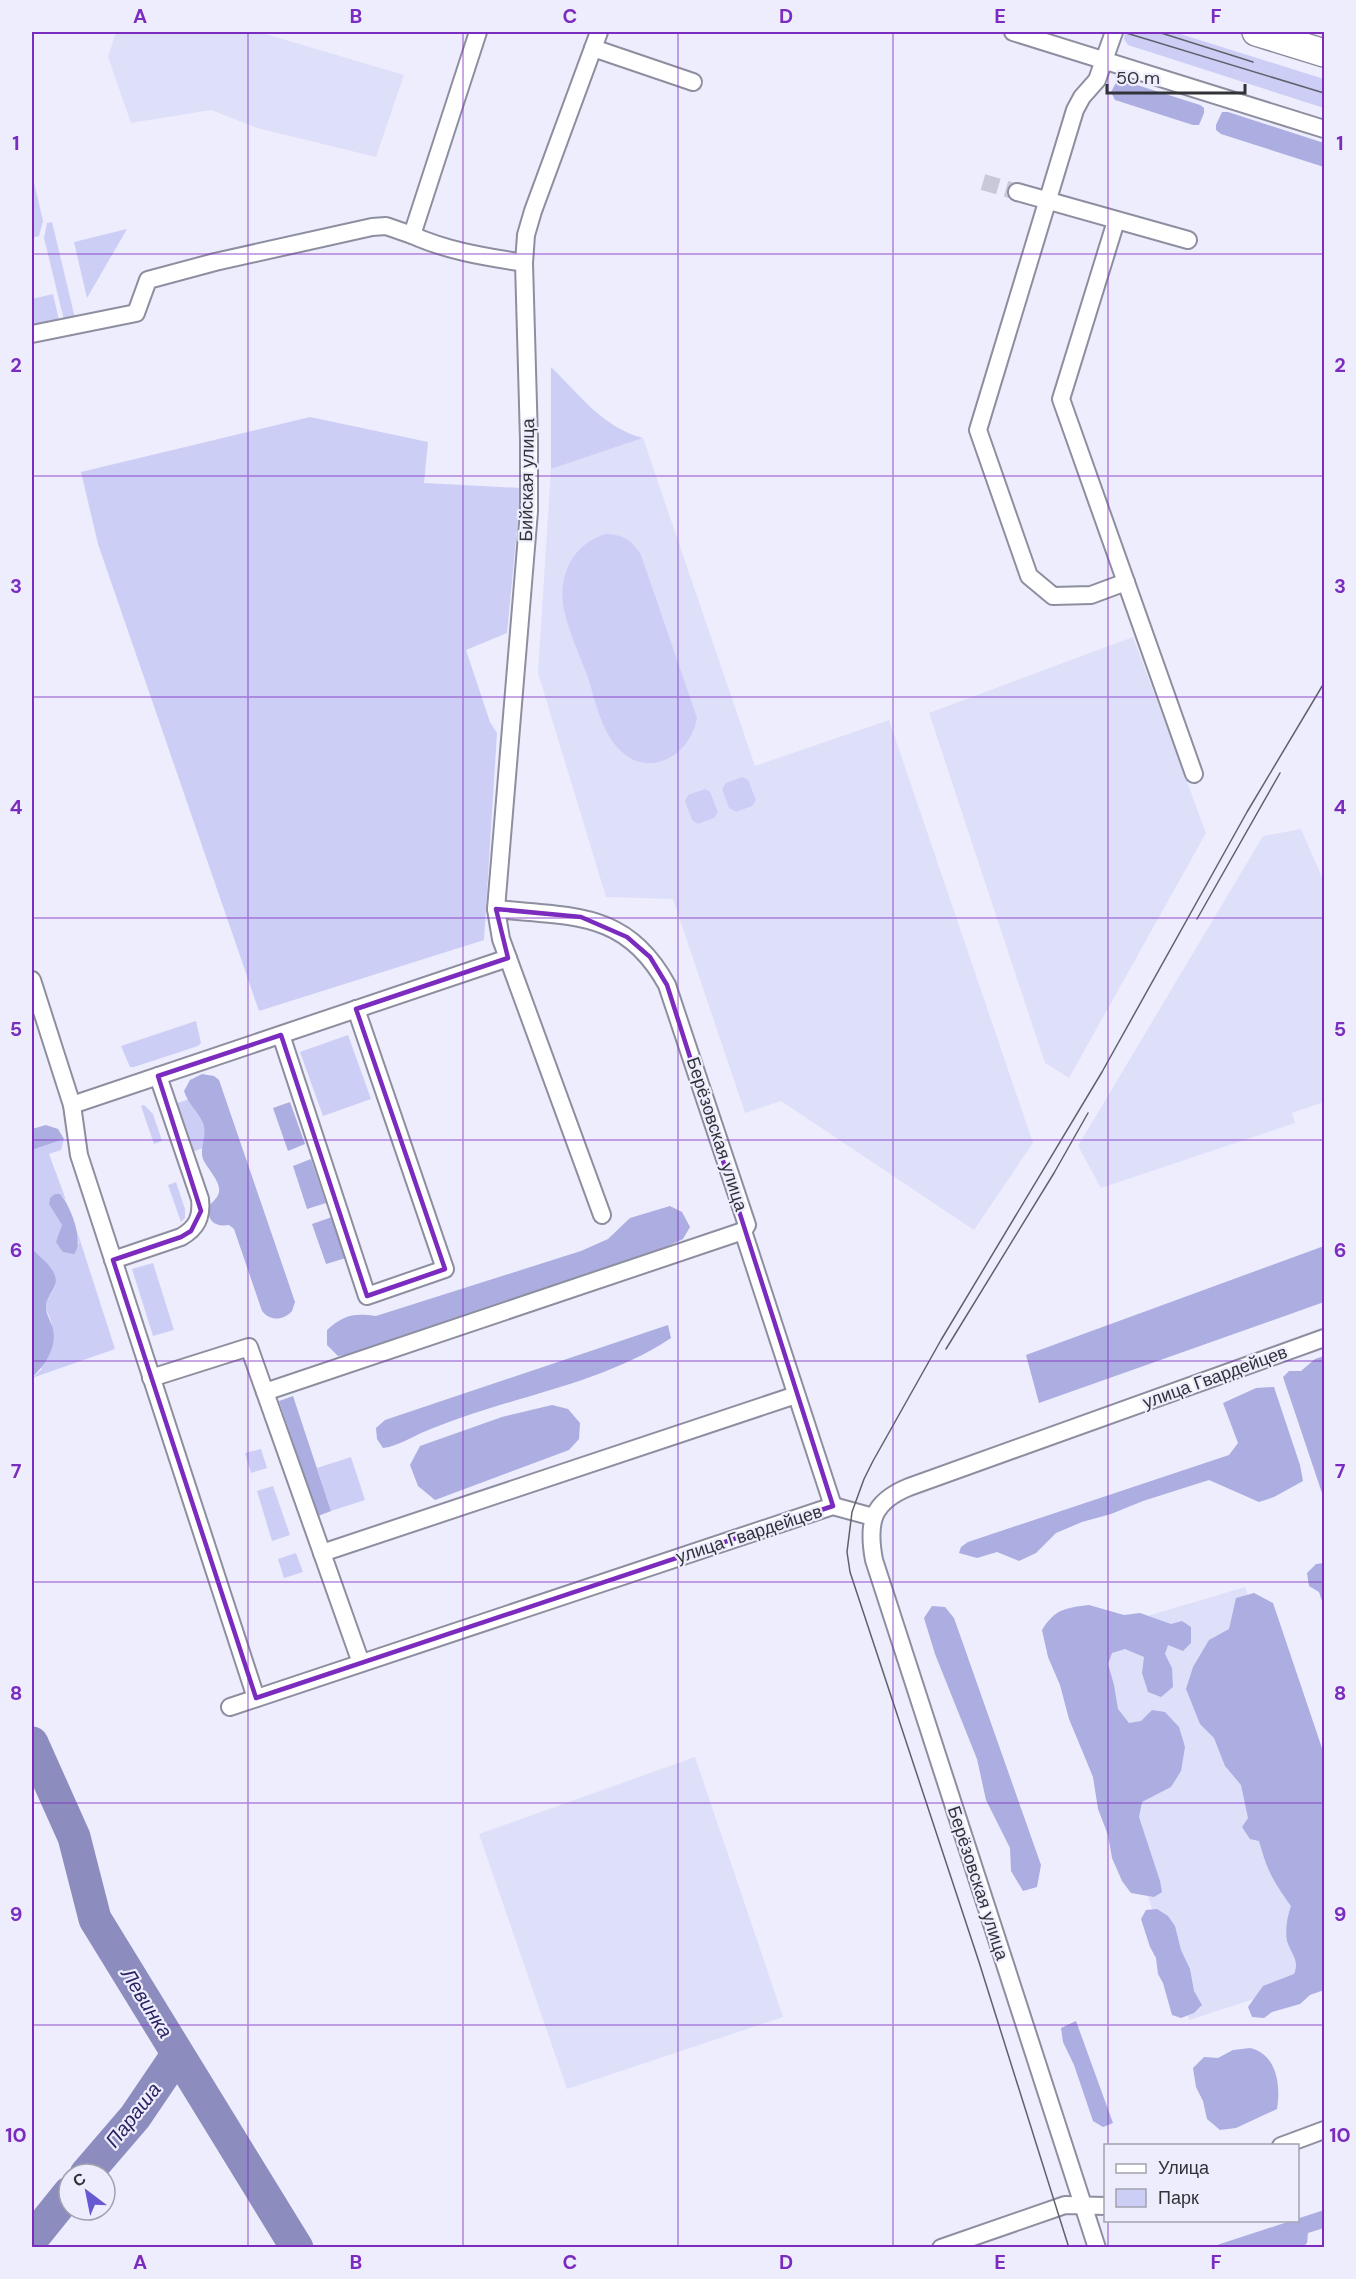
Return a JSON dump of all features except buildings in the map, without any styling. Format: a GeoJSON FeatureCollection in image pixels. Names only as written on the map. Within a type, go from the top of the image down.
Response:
{"type":"FeatureCollection","features":[{"type":"Feature","properties":{"kind":"main road"},"geometry":{"type":"LineString","coordinates":[[1256,32],[1324,53]]}},
{"type":"Feature","properties":{"kind":"street"},"geometry":{"type":"LineString","coordinates":[[412,235],[478,32]]}},
{"type":"Feature","properties":{"kind":"street","name":"Бийская улица"},"geometry":{"type":"LineString","coordinates":[[599,32],[526,235],[524,263],[529,512],[496,909],[501,939],[602,1215]]}},
{"type":"Feature","properties":{"kind":"street"},"geometry":{"type":"LineString","coordinates":[[1013,32],[1324,129]]}},
{"type":"Feature","properties":{"kind":"street"},"geometry":{"type":"LineString","coordinates":[[1114,32],[1097,81],[1082,97],[1075,110],[978,430],[1029,576],[1053,596],[1091,595],[1126,582]]}},
{"type":"Feature","properties":{"kind":"street"},"geometry":{"type":"LineString","coordinates":[[593,48],[693,82]]}},
{"type":"Feature","properties":{"kind":"street"},"geometry":{"type":"LineString","coordinates":[[1017,192],[1188,240]]}},
{"type":"Feature","properties":{"kind":"street"},"geometry":{"type":"LineString","coordinates":[[1116,221],[1061,399],[1194,774]]}},
{"type":"Feature","properties":{"kind":"street"},"geometry":{"type":"LineString","coordinates":[[32,334],[136,313],[148,280],[215,262],[372,227],[386,226],[426,241],[487,257],[524,263]]}},
{"type":"Feature","properties":{"kind":"street","name":"Берёзовская улица"},"geometry":{"type":"LineString","coordinates":[[496,909],[580,917],[605,924],[627,937],[651,957],[667,985],[747,1225],[743,1231],[833,1506]]}},
{"type":"Feature","properties":{"kind":"street"},"geometry":{"type":"LineString","coordinates":[[72,1105],[508,958]]}},
{"type":"Feature","properties":{"kind":"street"},"geometry":{"type":"LineString","coordinates":[[32,980],[72,1105],[79,1155],[256,1698]]}},
{"type":"Feature","properties":{"kind":"street"},"geometry":{"type":"LineString","coordinates":[[281,1035],[367,1296],[445,1269],[356,1009]]}},
{"type":"Feature","properties":{"kind":"street"},"geometry":{"type":"LineString","coordinates":[[112,1260],[181,1237],[191,1231],[198,1222],[201,1211],[200,1199],[158,1076]]}},
{"type":"Feature","properties":{"kind":"street"},"geometry":{"type":"LineString","coordinates":[[265,1392],[743,1231]]}},
{"type":"Feature","properties":{"kind":"street","name":"улица Гвардейцев"},"geometry":{"type":"LineString","coordinates":[[230,1707],[833,1506],[873,1517],[880,1504],[894,1493],[909,1487],[1324,1338]]}},
{"type":"Feature","properties":{"kind":"street"},"geometry":{"type":"LineString","coordinates":[[152,1378],[249,1347],[361,1664]]}},
{"type":"Feature","properties":{"kind":"street"},"geometry":{"type":"LineString","coordinates":[[322,1553],[796,1395]]}},
{"type":"Feature","properties":{"kind":"street","name":"Берёзовская улица"},"geometry":{"type":"LineString","coordinates":[[873,1517],[871,1529],[874,1560],[1097,2247]]}},
{"type":"Feature","properties":{"kind":"street"},"geometry":{"type":"LineString","coordinates":[[1284,2144],[1324,2130]]}},
{"type":"Feature","properties":{"kind":"street"},"geometry":{"type":"LineString","coordinates":[[941,2247],[1065,2205],[1104,2206]]}},
{"type":"Feature","properties":{"kind":"highlighted area"},"geometry":{"type":"Polygon","coordinates":[[[496,909],[581,917],[627,937],[650,957],[667,985],[833,1506],[256,1698],[113,1260],[181,1237],[191,1231],[201,1211],[158,1076],[281,1035],[367,1296],[445,1269],[356,1009],[508,958],[496,909]]]}},
{"type":"Feature","properties":{"kind":"shaded area"},"geometry":{"type":"Polygon","coordinates":[[[116,32],[259,32],[404,75],[376,157],[257,128],[211,110],[131,123],[108,57],[116,32]]]}},
{"type":"Feature","properties":{"kind":"shaded area"},"geometry":{"type":"Polygon","coordinates":[[[1118,79],[1200,105],[1204,108],[1204,113],[1199,125],[1115,100],[1111,92],[1118,79]]]}},
{"type":"Feature","properties":{"kind":"shaded area"},"geometry":{"type":"Polygon","coordinates":[[[1222,112],[1324,143],[1324,167],[1221,134],[1216,130],[1216,125],[1222,112]]]}},
{"type":"Feature","properties":{"kind":"shaded area"},"geometry":{"type":"Polygon","coordinates":[[[643,438],[755,766],[889,720],[1033,1143],[974,1230],[781,1101],[745,1113],[673,899],[606,897],[538,673],[551,469],[643,438]]]}},
{"type":"Feature","properties":{"kind":"shaded area"},"geometry":{"type":"Polygon","coordinates":[[[1133,637],[1206,833],[1069,1078],[1045,1063],[929,713],[1133,637]]]}},
{"type":"Feature","properties":{"kind":"shaded area"},"geometry":{"type":"Polygon","coordinates":[[[1301,829],[1324,882],[1324,1102],[1292,1113],[1295,1123],[1101,1188],[1078,1146],[1263,836],[1301,829]]]}},
{"type":"Feature","properties":{"kind":"shaded area"},"geometry":{"type":"Polygon","coordinates":[[[202,1074],[214,1076],[219,1080],[295,1302],[292,1311],[281,1318],[269,1317],[262,1311],[234,1229],[229,1225],[216,1224],[209,1216],[208,1207],[217,1196],[219,1188],[203,1159],[205,1132],[203,1123],[184,1091],[190,1080],[202,1074]]]}},
{"type":"Feature","properties":{"kind":"shaded area"},"geometry":{"type":"Polygon","coordinates":[[[290,1102],[305,1144],[288,1151],[273,1108],[290,1102]]]}},
{"type":"Feature","properties":{"kind":"shaded area"},"geometry":{"type":"Polygon","coordinates":[[[46,1125],[58,1129],[64,1139],[32,1150],[32,1129],[46,1125]]]}},
{"type":"Feature","properties":{"kind":"shaded area"},"geometry":{"type":"Polygon","coordinates":[[[311,1159],[326,1203],[307,1209],[293,1166],[311,1159]]]}},
{"type":"Feature","properties":{"kind":"shaded area"},"geometry":{"type":"Polygon","coordinates":[[[55,1194],[60,1194],[72,1214],[78,1241],[74,1254],[63,1252],[56,1242],[62,1225],[49,1204],[50,1198],[55,1194]]]}},
{"type":"Feature","properties":{"kind":"shaded area"},"geometry":{"type":"Polygon","coordinates":[[[670,1206],[682,1212],[690,1227],[683,1239],[664,1248],[359,1353],[338,1356],[327,1345],[327,1330],[344,1318],[355,1315],[376,1316],[581,1251],[608,1239],[630,1218],[670,1206]]]}},
{"type":"Feature","properties":{"kind":"shaded area"},"geometry":{"type":"Polygon","coordinates":[[[332,1217],[346,1258],[326,1264],[312,1224],[332,1217]]]}},
{"type":"Feature","properties":{"kind":"shaded area"},"geometry":{"type":"Polygon","coordinates":[[[1324,1246],[1324,1302],[1039,1403],[1026,1355],[1324,1246]]]}},
{"type":"Feature","properties":{"kind":"shaded area"},"geometry":{"type":"Polygon","coordinates":[[[32,1248],[51,1268],[56,1280],[46,1307],[54,1336],[52,1349],[45,1362],[32,1377],[32,1248]]]}},
{"type":"Feature","properties":{"kind":"shaded area"},"geometry":{"type":"Polygon","coordinates":[[[668,1325],[671,1338],[621,1365],[460,1418],[394,1445],[383,1448],[377,1439],[376,1428],[385,1420],[668,1325]]]}},
{"type":"Feature","properties":{"kind":"shaded area"},"geometry":{"type":"Polygon","coordinates":[[[1324,1356],[1324,1499],[1283,1377],[1289,1371],[1301,1371],[1315,1359],[1324,1356]]]}},
{"type":"Feature","properties":{"kind":"shaded area"},"geometry":{"type":"Polygon","coordinates":[[[1274,1387],[1300,1465],[1303,1481],[1274,1497],[1259,1502],[1209,1480],[1082,1522],[1056,1533],[1036,1553],[1019,1561],[997,1552],[977,1558],[959,1553],[961,1547],[968,1542],[1229,1455],[1238,1443],[1223,1403],[1256,1388],[1274,1387]]]}},
{"type":"Feature","properties":{"kind":"shaded area"},"geometry":{"type":"Polygon","coordinates":[[[293,1396],[331,1511],[318,1516],[279,1401],[293,1396]]]}},
{"type":"Feature","properties":{"kind":"shaded area"},"geometry":{"type":"Polygon","coordinates":[[[552,1405],[568,1409],[580,1423],[579,1439],[569,1450],[435,1500],[418,1486],[410,1465],[420,1446],[502,1417],[552,1405]]]}},
{"type":"Feature","properties":{"kind":"shaded area"},"geometry":{"type":"Polygon","coordinates":[[[1324,1563],[1324,1607],[1319,1592],[1309,1586],[1307,1573],[1316,1564],[1324,1563]]]}},
{"type":"Feature","properties":{"kind":"shaded area"},"geometry":{"type":"Polygon","coordinates":[[[1245,1587],[1324,1811],[1324,1967],[1273,1993],[1189,2020],[1121,1816],[1080,1636],[1245,1587]]]}},
{"type":"Feature","properties":{"kind":"shaded area"},"geometry":{"type":"Polygon","coordinates":[[[1254,1593],[1273,1603],[1324,1754],[1324,1990],[1310,1995],[1300,2004],[1272,2012],[1264,2018],[1252,2017],[1248,2007],[1263,1986],[1294,1974],[1296,1969],[1286,1937],[1291,1906],[1271,1875],[1259,1841],[1250,1839],[1242,1827],[1248,1818],[1241,1785],[1225,1766],[1214,1738],[1200,1724],[1186,1689],[1193,1667],[1209,1640],[1229,1629],[1236,1598],[1254,1593]]]}},
{"type":"Feature","properties":{"kind":"shaded area"},"geometry":{"type":"Polygon","coordinates":[[[1089,1605],[1124,1615],[1140,1613],[1171,1624],[1182,1621],[1191,1627],[1191,1643],[1183,1651],[1168,1645],[1165,1654],[1172,1668],[1173,1687],[1161,1697],[1148,1692],[1142,1673],[1144,1657],[1125,1649],[1112,1653],[1108,1664],[1118,1709],[1129,1723],[1141,1721],[1152,1710],[1165,1712],[1179,1727],[1185,1747],[1181,1771],[1171,1787],[1142,1802],[1139,1817],[1162,1892],[1154,1897],[1131,1893],[1122,1881],[1112,1858],[1108,1835],[1098,1809],[1093,1777],[1069,1719],[1060,1685],[1048,1657],[1042,1630],[1047,1623],[1061,1611],[1089,1605]]]}},
{"type":"Feature","properties":{"kind":"shaded area"},"geometry":{"type":"Polygon","coordinates":[[[932,1606],[945,1607],[954,1618],[1041,1865],[1037,1887],[1023,1891],[1011,1871],[1010,1848],[986,1800],[977,1759],[935,1654],[924,1618],[932,1606]]]}},
{"type":"Feature","properties":{"kind":"shaded area"},"geometry":{"type":"Polygon","coordinates":[[[695,1757],[783,2017],[567,2089],[479,1834],[695,1757]]]}},
{"type":"Feature","properties":{"kind":"shaded area"},"geometry":{"type":"Polygon","coordinates":[[[1157,1909],[1168,1916],[1175,1926],[1181,1950],[1190,1969],[1194,1991],[1202,2005],[1194,2013],[1181,2018],[1172,2015],[1163,1983],[1158,1974],[1156,1958],[1141,1919],[1146,1910],[1157,1909]]]}},
{"type":"Feature","properties":{"kind":"shaded area"},"geometry":{"type":"Polygon","coordinates":[[[1076,2021],[1113,2123],[1103,2127],[1093,2121],[1074,2065],[1063,2042],[1061,2028],[1076,2021]]]}},
{"type":"Feature","properties":{"kind":"shaded area"},"geometry":{"type":"Polygon","coordinates":[[[1250,2048],[1266,2057],[1275,2072],[1278,2091],[1277,2109],[1236,2128],[1220,2130],[1207,2119],[1203,2101],[1196,2087],[1193,2068],[1204,2057],[1218,2058],[1233,2050],[1250,2048]]]}},
{"type":"Feature","properties":{"kind":"shaded area"},"geometry":{"type":"Polygon","coordinates":[[[1324,2210],[1324,2228],[1308,2233],[1307,2243],[1303,2247],[1211,2247],[1287,2222],[1299,2222],[1299,2218],[1324,2210]]]}},
{"type":"Feature","properties":{"kind":"green space"},"geometry":{"type":"Polygon","coordinates":[[[1125,32],[1174,32],[1324,79],[1324,108],[1128,45],[1124,39],[1125,32]]]}},
{"type":"Feature","properties":{"kind":"green space"},"geometry":{"type":"Polygon","coordinates":[[[32,174],[43,221],[39,236],[32,238],[32,174]]]}},
{"type":"Feature","properties":{"kind":"green space"},"geometry":{"type":"Polygon","coordinates":[[[52,222],[75,318],[64,320],[44,238],[47,223],[52,222]]]}},
{"type":"Feature","properties":{"kind":"green space"},"geometry":{"type":"Polygon","coordinates":[[[127,229],[87,298],[74,242],[127,229]]]}},
{"type":"Feature","properties":{"kind":"green space"},"geometry":{"type":"Polygon","coordinates":[[[53,294],[59,320],[32,326],[32,299],[53,294]]]}},
{"type":"Feature","properties":{"kind":"green space"},"geometry":{"type":"Polygon","coordinates":[[[551,367],[592,409],[615,426],[643,438],[551,469],[551,367]]]}},
{"type":"Feature","properties":{"kind":"green space"},"geometry":{"type":"Polygon","coordinates":[[[310,417],[428,442],[424,483],[521,488],[507,633],[466,650],[490,722],[497,733],[484,940],[259,1011],[98,544],[81,472],[310,417]]]}},
{"type":"Feature","properties":{"kind":"green space"},"geometry":{"type":"Polygon","coordinates":[[[606,534],[627,539],[641,555],[697,718],[686,744],[665,760],[653,763],[641,762],[628,757],[617,747],[606,731],[564,610],[563,585],[570,563],[585,545],[594,538],[606,534]]]}},
{"type":"Feature","properties":{"kind":"green space"},"geometry":{"type":"Polygon","coordinates":[[[742,777],[748,780],[756,800],[752,806],[736,812],[729,808],[722,789],[726,783],[742,777]]]}},
{"type":"Feature","properties":{"kind":"green space"},"geometry":{"type":"Polygon","coordinates":[[[705,789],[710,792],[718,812],[714,818],[698,824],[692,820],[685,801],[688,795],[705,789]]]}},
{"type":"Feature","properties":{"kind":"green space"},"geometry":{"type":"Polygon","coordinates":[[[196,1021],[201,1043],[198,1046],[130,1067],[121,1046],[196,1021]]]}},
{"type":"Feature","properties":{"kind":"green space"},"geometry":{"type":"Polygon","coordinates":[[[348,1035],[371,1099],[323,1116],[300,1052],[348,1035]]]}},
{"type":"Feature","properties":{"kind":"green space"},"geometry":{"type":"Polygon","coordinates":[[[198,1096],[214,1144],[192,1152],[175,1104],[198,1096]]]}},
{"type":"Feature","properties":{"kind":"green space"},"geometry":{"type":"Polygon","coordinates":[[[144,1105],[153,1114],[162,1141],[154,1144],[141,1106],[144,1105]]]}},
{"type":"Feature","properties":{"kind":"green space"},"geometry":{"type":"Polygon","coordinates":[[[64,1139],[61,1150],[49,1154],[66,1200],[60,1194],[50,1198],[49,1203],[62,1225],[60,1232],[79,1244],[77,1231],[115,1349],[32,1378],[41,1370],[52,1324],[46,1308],[47,1301],[55,1287],[50,1267],[32,1248],[32,1150],[64,1139]]]}},
{"type":"Feature","properties":{"kind":"green space"},"geometry":{"type":"Polygon","coordinates":[[[176,1182],[185,1209],[185,1218],[181,1222],[168,1185],[176,1182]]]}},
{"type":"Feature","properties":{"kind":"green space"},"geometry":{"type":"Polygon","coordinates":[[[153,1263],[174,1330],[153,1336],[132,1269],[153,1263]]]}},
{"type":"Feature","properties":{"kind":"green space"},"geometry":{"type":"Polygon","coordinates":[[[261,1449],[267,1468],[251,1473],[245,1453],[261,1449]]]}},
{"type":"Feature","properties":{"kind":"green space"},"geometry":{"type":"Polygon","coordinates":[[[351,1457],[365,1500],[331,1511],[317,1468],[351,1457]]]}},
{"type":"Feature","properties":{"kind":"green space"},"geometry":{"type":"Polygon","coordinates":[[[273,1486],[290,1535],[272,1541],[257,1491],[273,1486]]]}},
{"type":"Feature","properties":{"kind":"green space"},"geometry":{"type":"Polygon","coordinates":[[[296,1553],[303,1572],[284,1578],[278,1559],[296,1553]]]}},
{"type":"Feature","properties":{"kind":"waterway","name":"Левинка"},"geometry":{"type":"LineString","coordinates":[[32,1743],[74,1837],[95,1919],[297,2248]]}},
{"type":"Feature","properties":{"kind":"waterway","name":"Параша"},"geometry":{"type":"LineString","coordinates":[[96,2162],[135,2117],[177,2055]]}},
{"type":"Feature","properties":{"kind":"waterway","name":"Параша"},"geometry":{"type":"LineString","coordinates":[[32,2239],[57,2208]]}},
{"type":"Feature","properties":{"kind":"tunnel"},"geometry":{"type":"LineString","coordinates":[[983,182],[1017,192]]}},
{"type":"Feature","properties":{"kind":"tram line"},"geometry":{"type":"LineString","coordinates":[[1123,32],[1324,93]]}},
{"type":"Feature","properties":{"kind":"tram line"},"geometry":{"type":"LineString","coordinates":[[1158,32],[1253,62]]}},
{"type":"Feature","properties":{"kind":"tram line"},"geometry":{"type":"LineString","coordinates":[[1069,2248],[979,1962],[850,1572],[847,1552],[852,1512],[873,1461],[941,1340],[1102,1072],[1247,812],[1324,683]]}},
{"type":"Feature","properties":{"kind":"tram line"},"geometry":{"type":"LineString","coordinates":[[1197,919],[1280,773]]}},
{"type":"Feature","properties":{"kind":"tram line"},"geometry":{"type":"LineString","coordinates":[[946,1349],[1054,1173],[1088,1113]]}}]}
